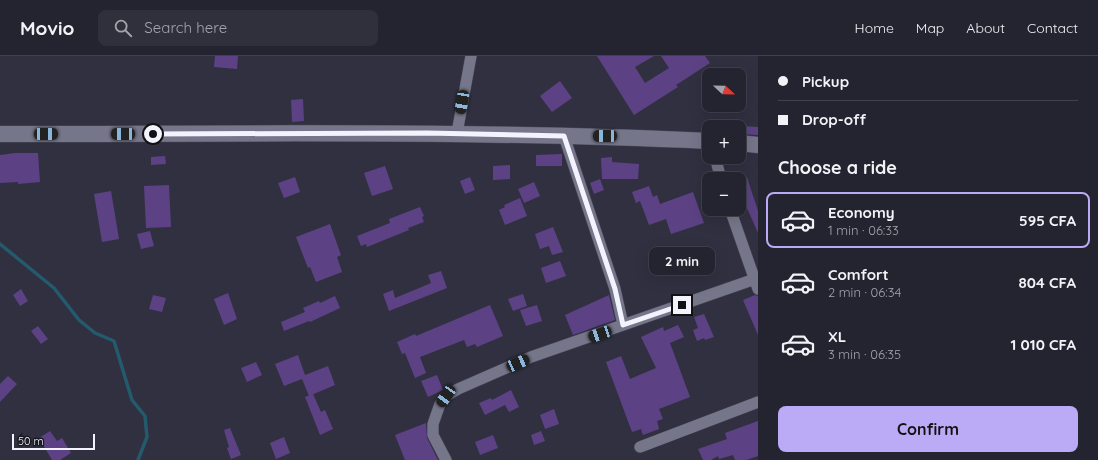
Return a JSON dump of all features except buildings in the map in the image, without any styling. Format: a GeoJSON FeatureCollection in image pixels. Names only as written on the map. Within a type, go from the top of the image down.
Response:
{"type":"FeatureCollection","features":[{"type":"Feature","properties":{"kind":"street"},"geometry":{"type":"LineString","coordinates":[[457,133],[471,56]]}},
{"type":"Feature","properties":{"kind":"street"},"geometry":{"type":"LineString","coordinates":[[0,134],[457,133],[618,136],[702,140]]}},
{"type":"Feature","properties":{"kind":"street"},"geometry":{"type":"LineString","coordinates":[[564,136],[615,289],[623,325]]}},
{"type":"Feature","properties":{"kind":"street"},"geometry":{"type":"LineString","coordinates":[[746,144],[758,145]]}},
{"type":"Feature","properties":{"kind":"street"},"geometry":{"type":"LineString","coordinates":[[446,460],[433,435],[433,424],[437,412],[446,396],[458,388],[531,357],[623,325],[756,284],[732,216]]}},
{"type":"Feature","properties":{"kind":"street"},"geometry":{"type":"LineString","coordinates":[[640,447],[758,402]]}},
{"type":"Feature","properties":{"kind":"waterway"},"geometry":{"type":"LineString","coordinates":[[0,244],[54,288],[79,320],[95,333],[114,341],[132,400],[145,416],[147,437],[138,460]]}},
{"type":"Feature","properties":{"kind":"route"},"geometry":{"type":"LineString","coordinates":[[153,134],[427,133],[564,136],[615,289],[623,325],[682,305]]}}]}
